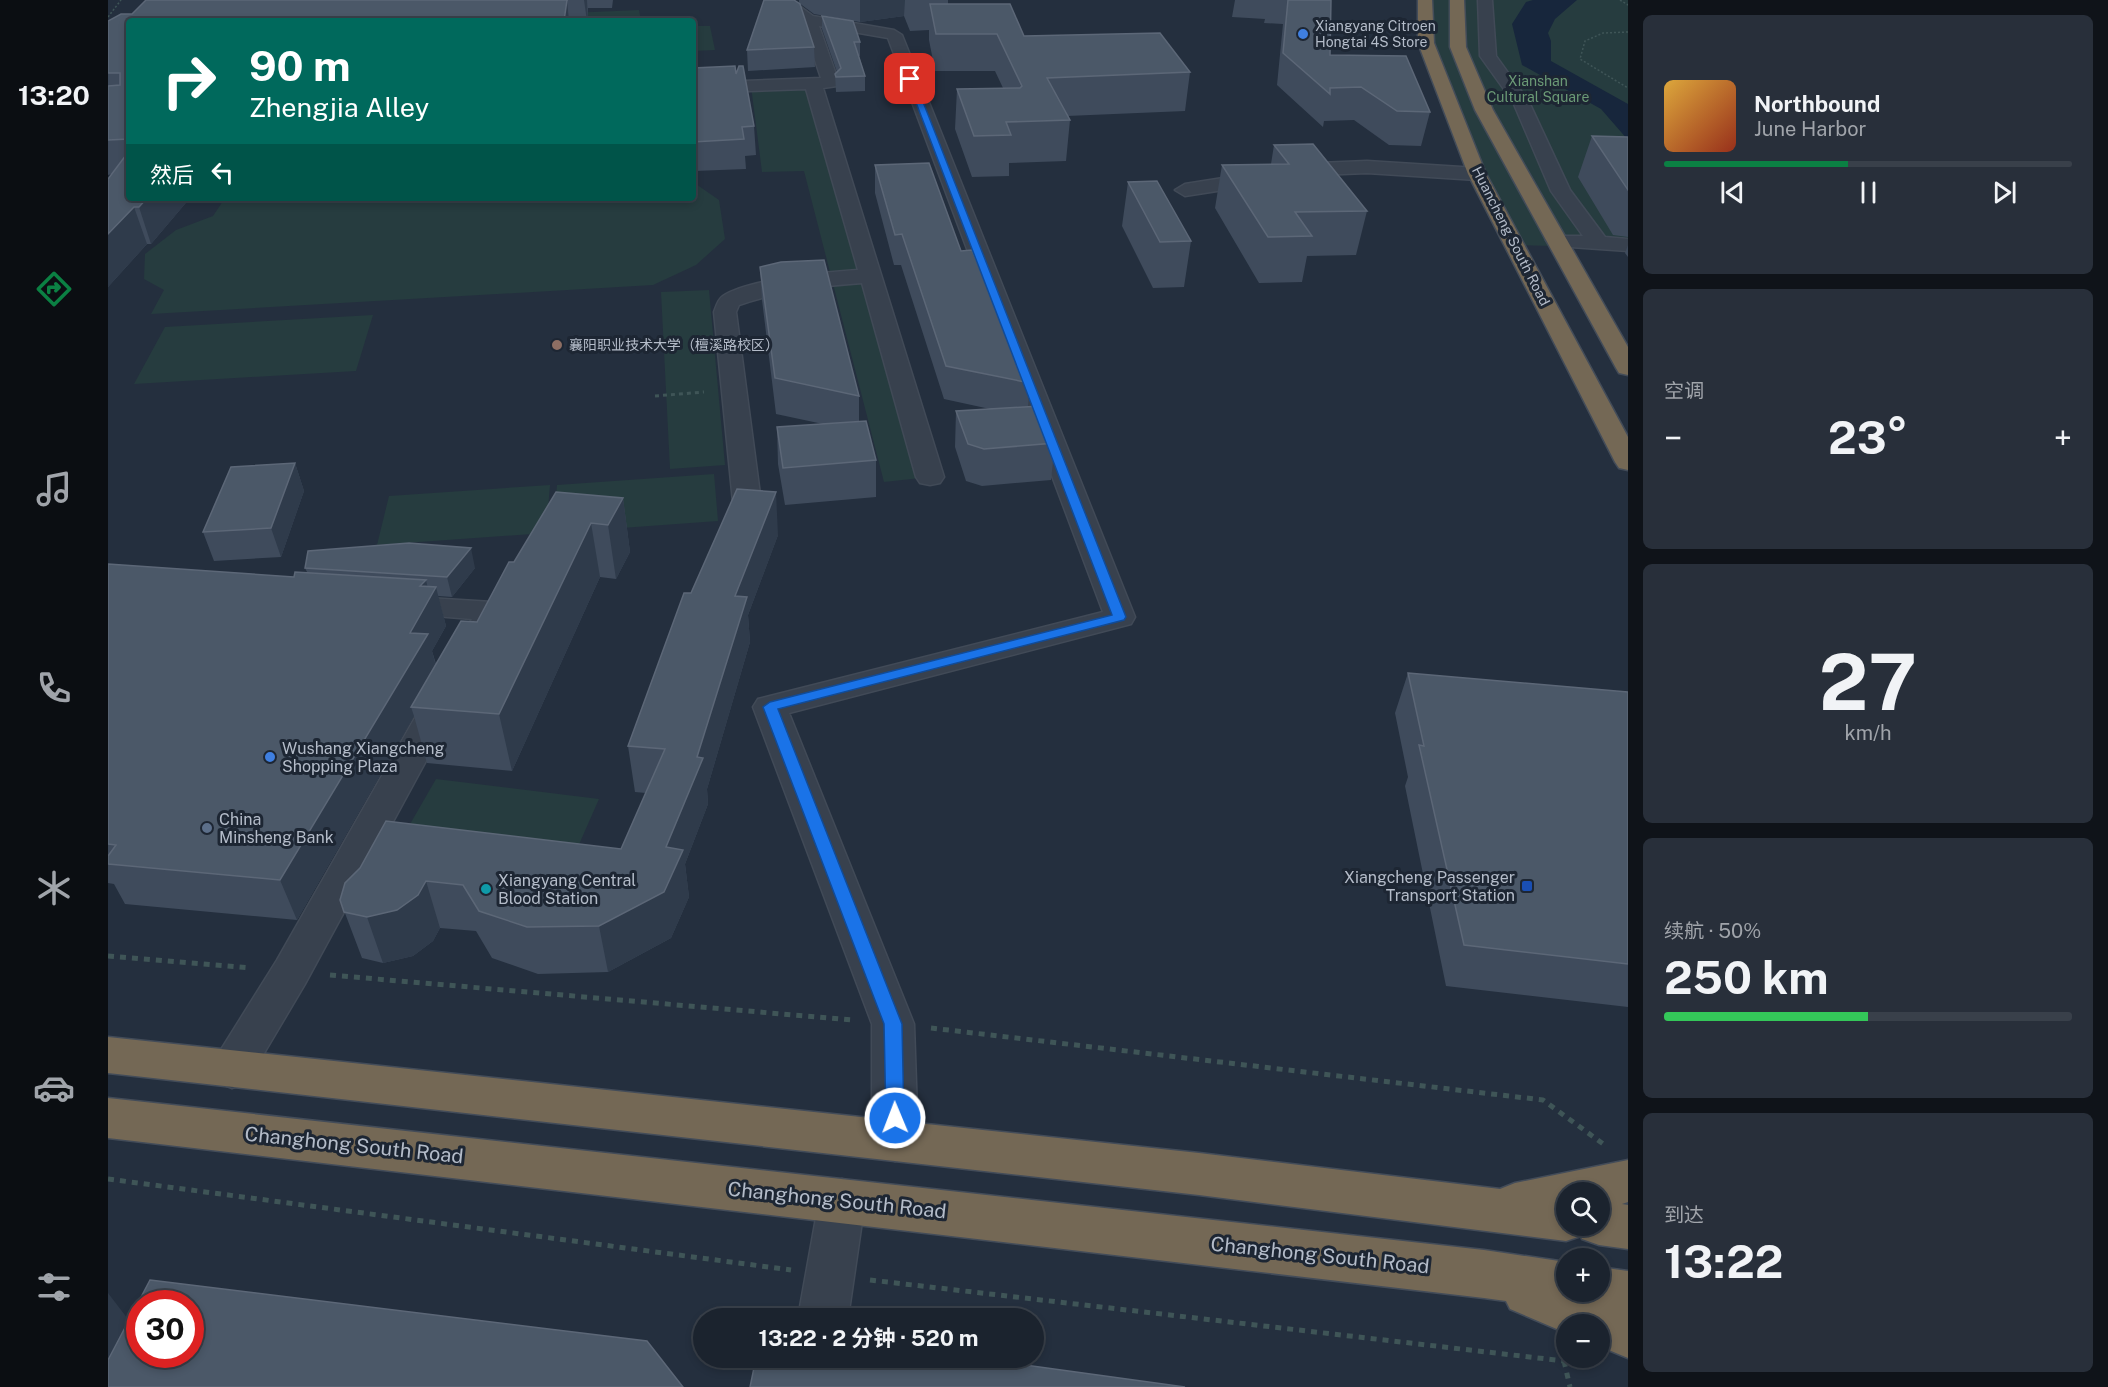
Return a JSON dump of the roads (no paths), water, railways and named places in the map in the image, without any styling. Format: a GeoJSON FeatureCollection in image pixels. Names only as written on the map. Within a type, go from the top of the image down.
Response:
{"type":"FeatureCollection","features":[{"type":"Feature","properties":{"kind":"highway","name":"Huancheng South Road"},"geometry":{"type":"LineString","coordinates":[[1425,0],[1426,43],[1477,174],[1628,462]]}},
{"type":"Feature","properties":{"kind":"highway"},"geometry":{"type":"LineString","coordinates":[[1457,0],[1458,47],[1484,110],[1628,368]]}},
{"type":"Feature","properties":{"kind":"highway"},"geometry":{"type":"LineString","coordinates":[[108,1054],[895,1142],[1187,1172],[1556,1218]]}},
{"type":"Feature","properties":{"kind":"highway","name":"Changhong South Road"},"geometry":{"type":"LineString","coordinates":[[108,1118],[1484,1274],[1556,1285]]}},
{"type":"Feature","properties":{"kind":"highway"},"geometry":{"type":"LineString","coordinates":[[1610,1185],[1628,1181]]}},
{"type":"Feature","properties":{"kind":"highway"},"geometry":{"type":"LineString","coordinates":[[1489,1210],[1556,1196]]}},
{"type":"Feature","properties":{"kind":"highway"},"geometry":{"type":"LineString","coordinates":[[1610,1225],[1628,1227]]}},
{"type":"Feature","properties":{"kind":"highway"},"geometry":{"type":"LineString","coordinates":[[1484,1274],[1628,1333]]}},
{"type":"Feature","properties":{"kind":"highway"},"geometry":{"type":"LineString","coordinates":[[1610,1292],[1628,1295]]}},
{"type":"Feature","properties":{"kind":"street"},"geometry":{"type":"LineString","coordinates":[[782,0],[809,20],[894,35],[1120,617],[770,707],[893,1024],[895,1142]]}},
{"type":"Feature","properties":{"kind":"street"},"geometry":{"type":"LineString","coordinates":[[1485,0],[1488,56],[1521,102],[1562,191],[1599,243]]}},
{"type":"Feature","properties":{"kind":"street"},"geometry":{"type":"LineString","coordinates":[[696,88],[831,83],[809,20]]}},
{"type":"Feature","properties":{"kind":"street"},"geometry":{"type":"LineString","coordinates":[[813,83],[930,477]]}},
{"type":"Feature","properties":{"kind":"street"},"geometry":{"type":"LineString","coordinates":[[1185,190],[1320,169],[1366,167],[1477,174]]}},
{"type":"Feature","properties":{"kind":"street"},"geometry":{"type":"LineString","coordinates":[[1556,240],[1628,245]]}},
{"type":"Feature","properties":{"kind":"street"},"geometry":{"type":"LineString","coordinates":[[747,502],[725,312],[730,300],[755,291],[799,281],[870,276]]}},
{"type":"Feature","properties":{"kind":"street"},"geometry":{"type":"LineString","coordinates":[[232,1069],[291,972],[492,611],[364,602]]}},
{"type":"Feature","properties":{"kind":"street"},"geometry":{"type":"LineString","coordinates":[[825,1308],[842,1201]]}},
{"type":"Feature","properties":{"kind":"water"},"geometry":{"type":"Polygon","coordinates":[[[1577,0],[1555,19],[1548,33],[1551,41],[1551,61],[1628,104],[1628,140],[1601,109],[1522,65],[1512,24],[1526,2],[1577,0]]]}},
{"type":"Feature","properties":{"kind":"place","name":"Xiangyang Citroen Hongtai 4S Store"},"geometry":{"type":"Point","coordinates":[1303,34]}},
{"type":"Feature","properties":{"kind":"place","name":"襄阳职业技术大学（檀溪路校区）"},"geometry":{"type":"Point","coordinates":[557,345]}},
{"type":"Feature","properties":{"kind":"place","name":"Wushang Xiangcheng Shopping Plaza"},"geometry":{"type":"Point","coordinates":[270,757]}},
{"type":"Feature","properties":{"kind":"place","name":"China Minsheng Bank"},"geometry":{"type":"Point","coordinates":[207,828]}},
{"type":"Feature","properties":{"kind":"place","name":"Xiangcheng Passenger Transport Station"},"geometry":{"type":"Point","coordinates":[1527,886]}},
{"type":"Feature","properties":{"kind":"place","name":"Xiangyang Central Blood Station"},"geometry":{"type":"Point","coordinates":[486,889]}},
{"type":"Feature","properties":{"kind":"park label","name":"Xianshan Cultural Square"},"geometry":{"type":"Point","coordinates":[1538,90]}}]}
